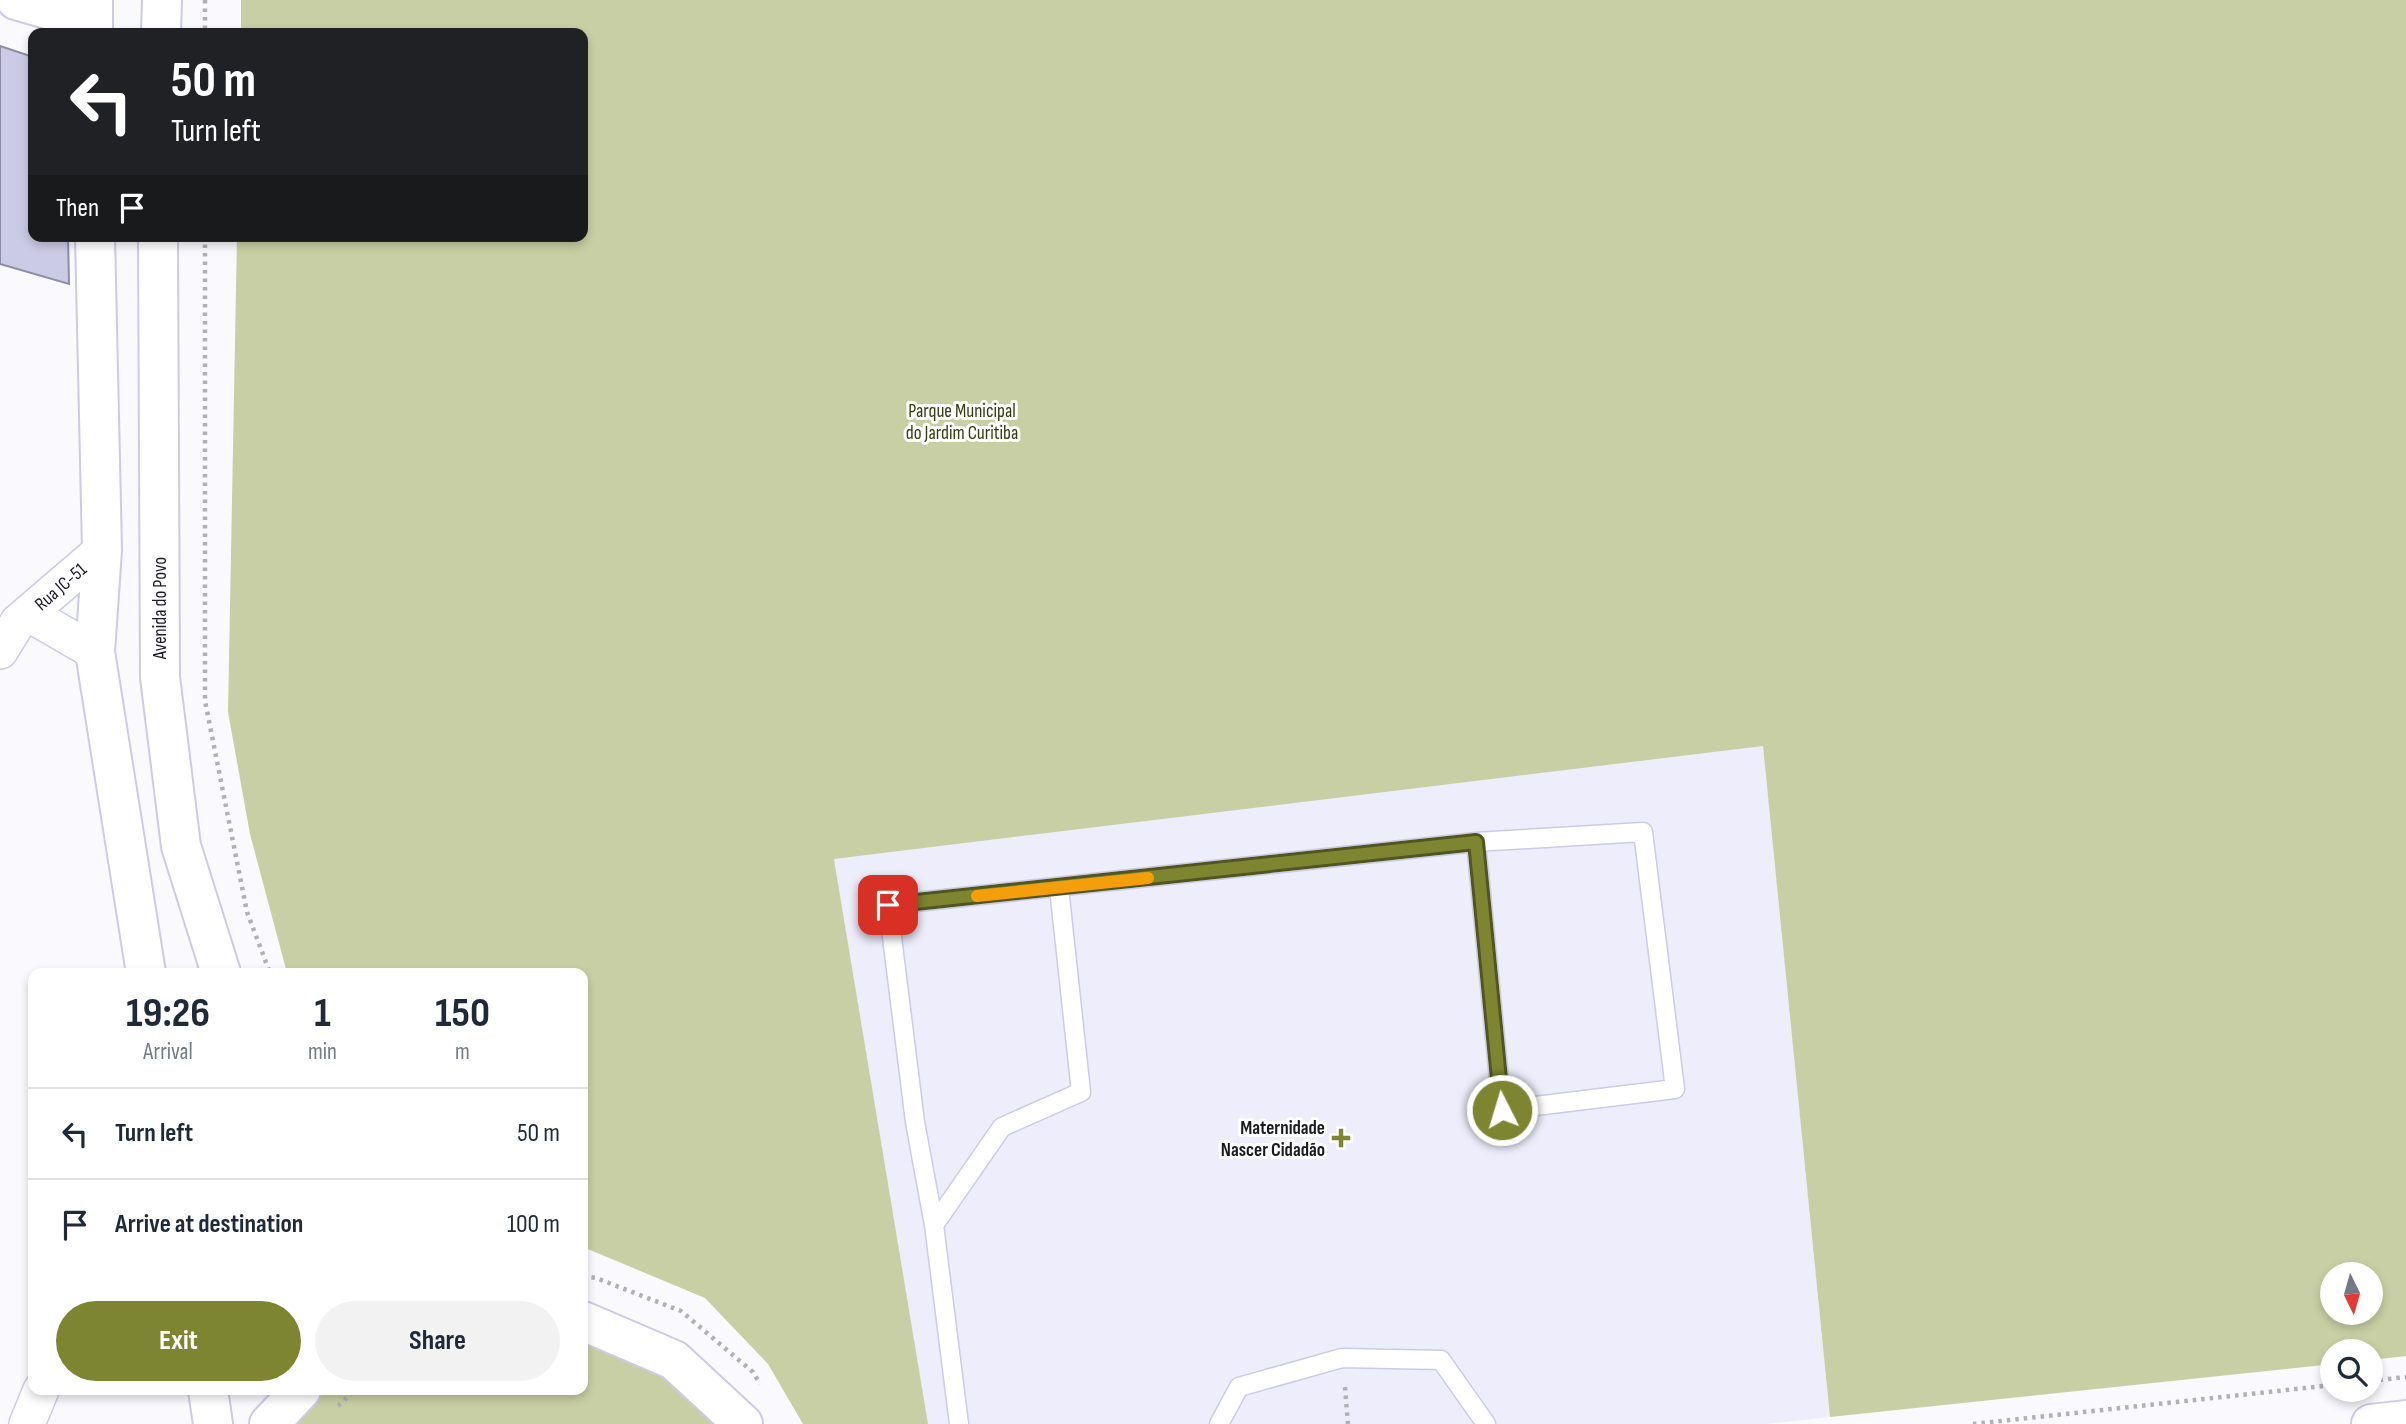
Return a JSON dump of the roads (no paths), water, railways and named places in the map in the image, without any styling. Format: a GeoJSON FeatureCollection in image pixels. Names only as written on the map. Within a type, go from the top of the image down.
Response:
{"type":"FeatureCollection","features":[{"type":"Feature","properties":{"kind":"main road"},"geometry":{"type":"LineString","coordinates":[[93,0],[93,28]]}},
{"type":"Feature","properties":{"kind":"main road"},"geometry":{"type":"LineString","coordinates":[[161,28],[162,0]]}},
{"type":"Feature","properties":{"kind":"main road"},"geometry":{"type":"LineString","coordinates":[[27,1],[64,14],[71,28]]}},
{"type":"Feature","properties":{"kind":"main road"},"geometry":{"type":"LineString","coordinates":[[95,242],[102,550],[95,652],[145,968]]}},
{"type":"Feature","properties":{"kind":"main road","name":"Avenida do Povo"},"geometry":{"type":"LineString","coordinates":[[158,242],[160,677],[181,846],[219,968]]}},
{"type":"Feature","properties":{"kind":"main road"},"geometry":{"type":"LineString","coordinates":[[588,1323],[674,1360],[743,1424]]}},
{"type":"Feature","properties":{"kind":"main road"},"geometry":{"type":"LineString","coordinates":[[209,1395],[213,1424]]}},
{"type":"Feature","properties":{"kind":"main road"},"geometry":{"type":"LineString","coordinates":[[270,1424],[296,1395]]}},
{"type":"Feature","properties":{"kind":"main road"},"geometry":{"type":"LineString","coordinates":[[2371,1424],[2406,1420]]}},
{"type":"Feature","properties":{"kind":"street","name":"Rua JC-51"},"geometry":{"type":"LineString","coordinates":[[9,637],[102,550]]}},
{"type":"Feature","properties":{"kind":"street","name":"Rua JC-51"},"geometry":{"type":"LineString","coordinates":[[9,637],[29,614],[95,652]]}},
{"type":"Feature","properties":{"kind":"street"},"geometry":{"type":"LineString","coordinates":[[27,1424],[39,1395]]}},
{"type":"Feature","properties":{"kind":"lane"},"geometry":{"type":"LineString","coordinates":[[959,1424],[934,1225],[915,1122],[888,905],[1476,842],[1643,832],[1675,1088],[1502,1110],[1476,842]]}},
{"type":"Feature","properties":{"kind":"lane"},"geometry":{"type":"LineString","coordinates":[[934,1225],[1002,1127],[1081,1092],[1059,888]]}},
{"type":"Feature","properties":{"kind":"lane"},"geometry":{"type":"LineString","coordinates":[[1219,1424],[1239,1387],[1342,1358],[1441,1360],[1486,1424]]}},
{"type":"Feature","properties":{"kind":"place","name":"Maternidade Nascer Cidadão"},"geometry":{"type":"Point","coordinates":[1341,1138]}},
{"type":"Feature","properties":{"kind":"park label","name":"Parque Municipal do Jardim Curitiba"},"geometry":{"type":"Point","coordinates":[962,421]}}]}
